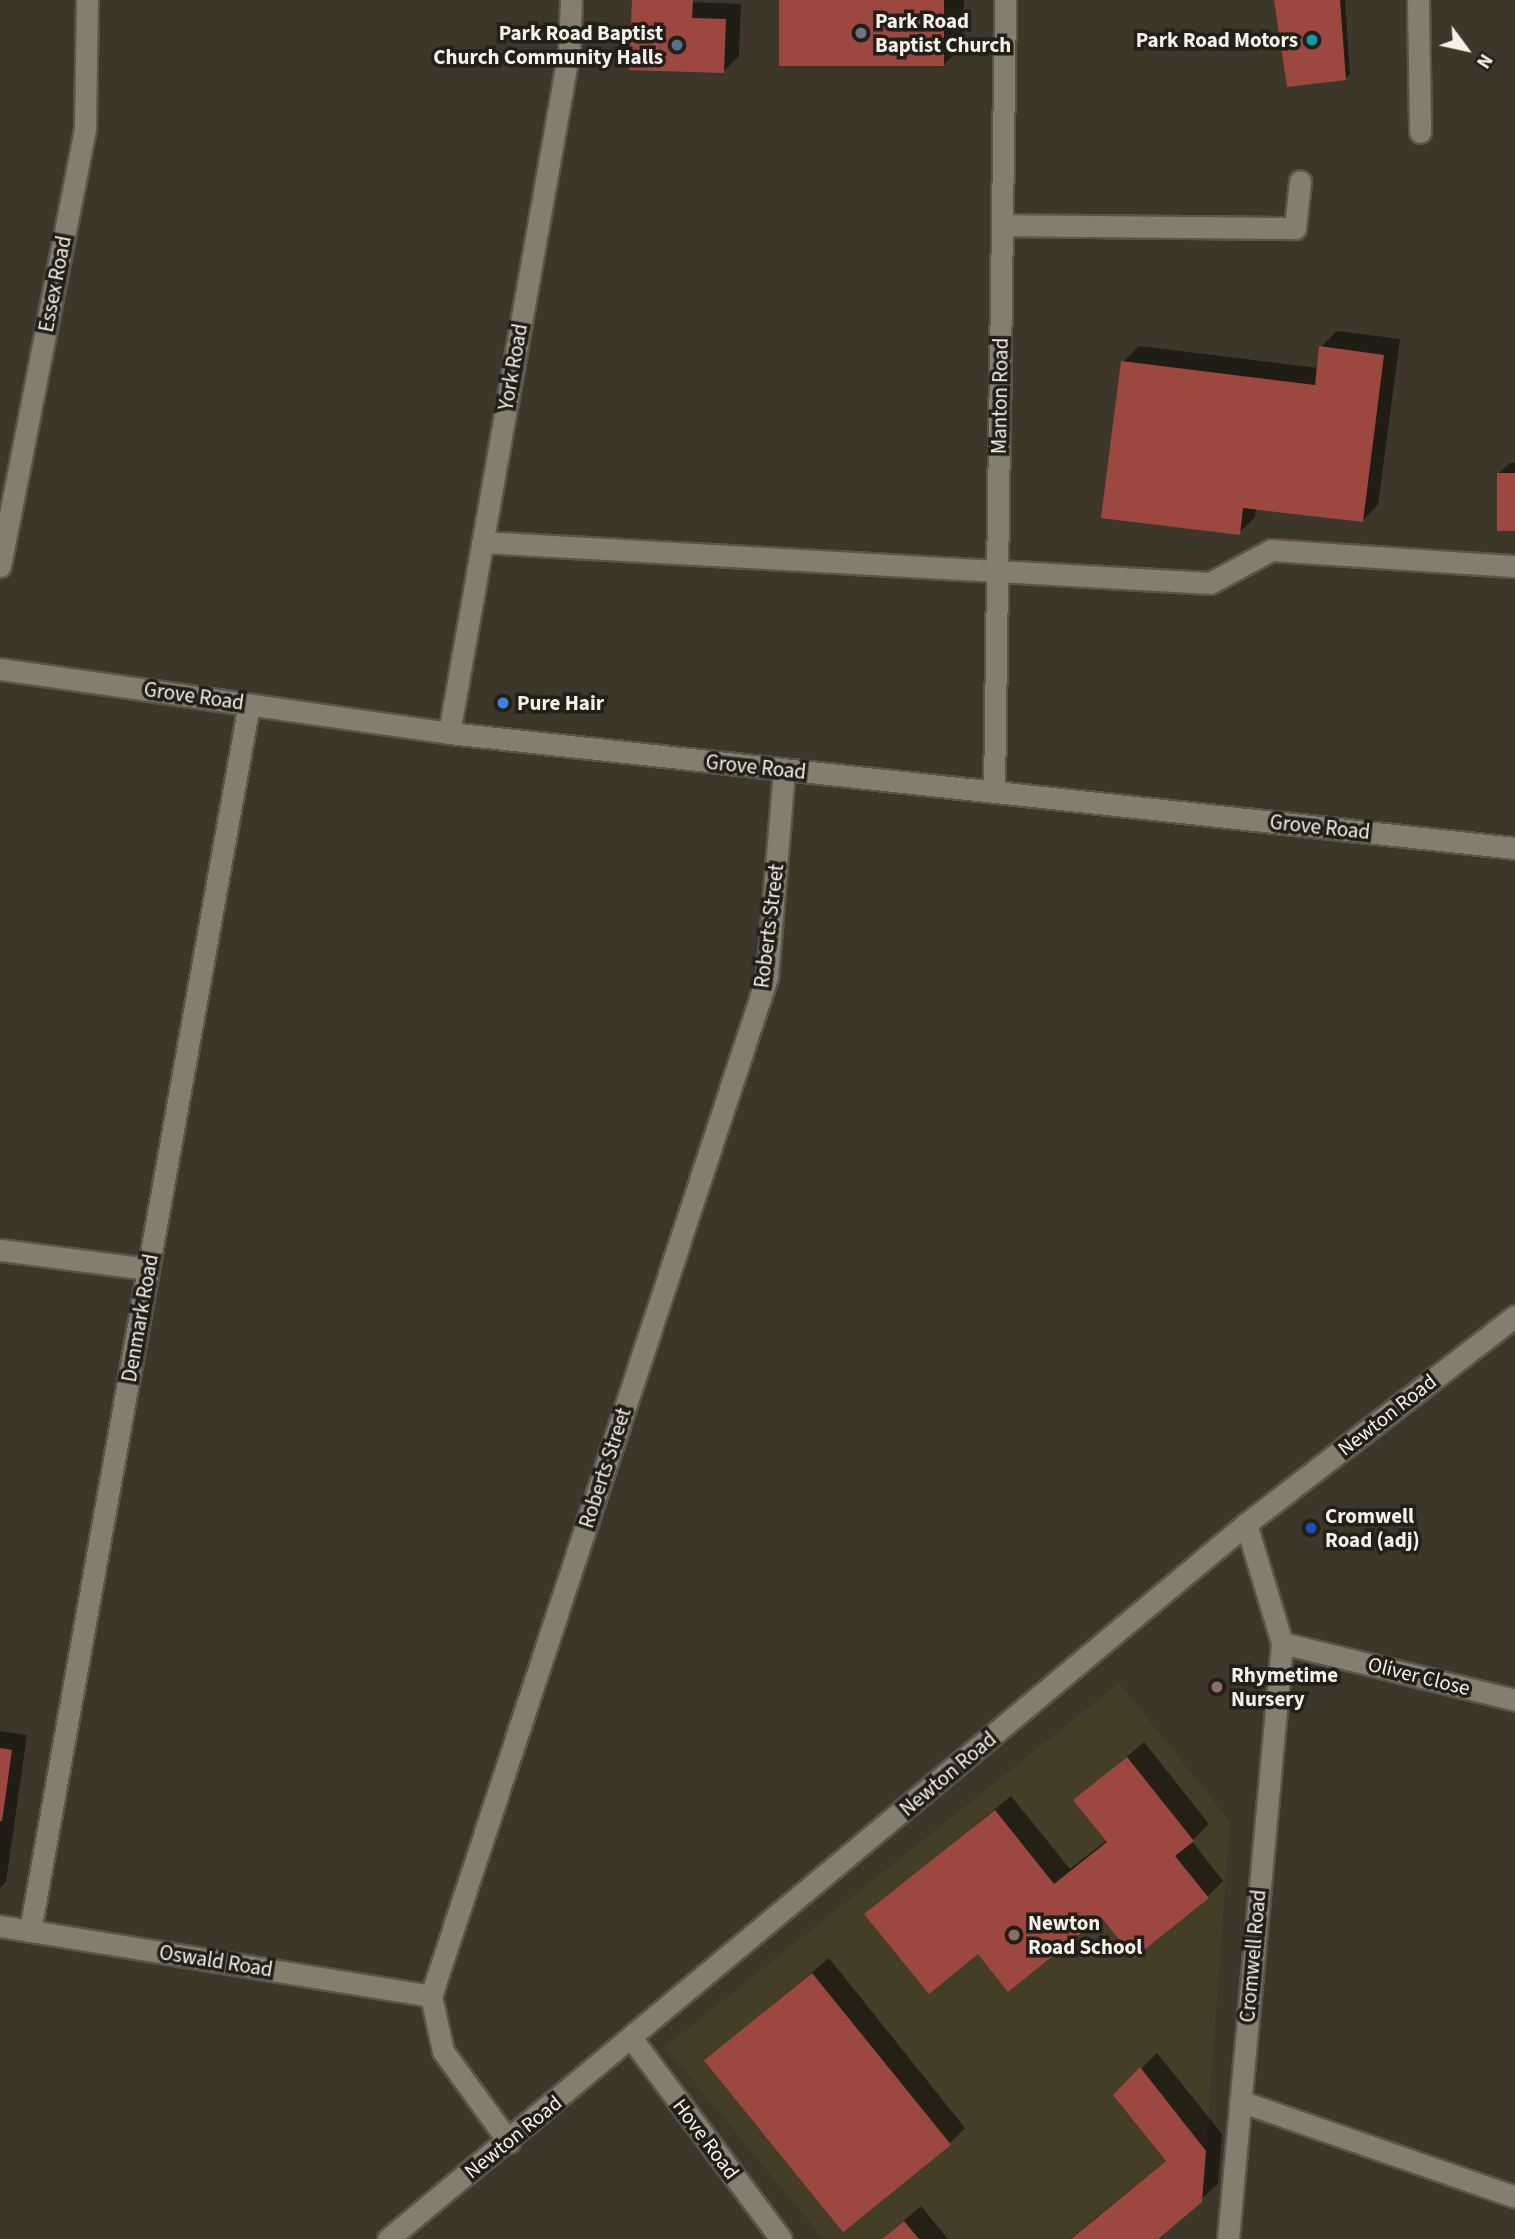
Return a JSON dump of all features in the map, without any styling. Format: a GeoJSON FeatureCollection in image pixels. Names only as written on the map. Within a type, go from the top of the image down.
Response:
{"type":"FeatureCollection","features":[{"type":"Feature","properties":{"kind":"street","name":"Essex Road"},"geometry":{"type":"LineString","coordinates":[[0,566],[85,127],[87,0]]}},
{"type":"Feature","properties":{"kind":"street","name":"York Road"},"geometry":{"type":"LineString","coordinates":[[449,733],[569,50],[571,0]]}},
{"type":"Feature","properties":{"kind":"street","name":"Manton Road"},"geometry":{"type":"LineString","coordinates":[[994,792],[1005,0]]}},
{"type":"Feature","properties":{"kind":"street"},"geometry":{"type":"LineString","coordinates":[[1418,0],[1420,132]]}},
{"type":"Feature","properties":{"kind":"street"},"geometry":{"type":"LineString","coordinates":[[1002,225],[1156,230],[1295,228],[1300,181]]}},
{"type":"Feature","properties":{"kind":"street"},"geometry":{"type":"LineString","coordinates":[[482,542],[997,574],[1210,583],[1271,550],[1515,566]]}},
{"type":"Feature","properties":{"kind":"street","name":"Grove Road"},"geometry":{"type":"LineString","coordinates":[[0,669],[449,733],[1515,848]]}},
{"type":"Feature","properties":{"kind":"street","name":"Denmark Road"},"geometry":{"type":"LineString","coordinates":[[30,1931],[249,704]]}},
{"type":"Feature","properties":{"kind":"street","name":"Roberts Street"},"geometry":{"type":"LineString","coordinates":[[431,1996],[767,977],[785,770]]}},
{"type":"Feature","properties":{"kind":"street"},"geometry":{"type":"LineString","coordinates":[[0,1250],[148,1269]]}},
{"type":"Feature","properties":{"kind":"street","name":"Newton Road"},"geometry":{"type":"LineString","coordinates":[[388,2239],[509,2142],[1246,1524],[1515,1316]]}},
{"type":"Feature","properties":{"kind":"street","name":"Cromwell Road"},"geometry":{"type":"LineString","coordinates":[[1228,2239],[1282,1643],[1246,1524]]}},
{"type":"Feature","properties":{"kind":"street","name":"Oliver Close"},"geometry":{"type":"LineString","coordinates":[[1282,1643],[1515,1700]]}},
{"type":"Feature","properties":{"kind":"street","name":"Oswald Road"},"geometry":{"type":"LineString","coordinates":[[0,1926],[431,1996]]}},
{"type":"Feature","properties":{"kind":"street"},"geometry":{"type":"LineString","coordinates":[[431,1996],[443,2052],[509,2142]]}},
{"type":"Feature","properties":{"kind":"street","name":"Hove Road"},"geometry":{"type":"LineString","coordinates":[[632,2039],[781,2239]]}},
{"type":"Feature","properties":{"kind":"street"},"geometry":{"type":"LineString","coordinates":[[1240,2101],[1515,2197]]}},
{"type":"Feature","properties":{"kind":"shaded area","name":"Newton Road School"},"geometry":{"type":"Polygon","coordinates":[[[1119,1683],[1230,1822],[1202,2202],[1158,2239],[824,2239],[665,2047],[1119,1683]]]}},
{"type":"Feature","properties":{"kind":"building","name":"Park Road Baptist Church Community Halls"},"geometry":{"type":"Polygon","coordinates":[[[632,0],[693,0],[692,18],[726,19],[724,73],[629,70],[632,0]]]}},
{"type":"Feature","properties":{"kind":"building","name":"Park Road Baptist Church"},"geometry":{"type":"Polygon","coordinates":[[[779,0],[944,0],[944,66],[779,66],[779,0]]]}},
{"type":"Feature","properties":{"kind":"building","name":"Park Road Motors"},"geometry":{"type":"Polygon","coordinates":[[[1274,0],[1340,0],[1346,80],[1287,87],[1274,0]]]}},
{"type":"Feature","properties":{"kind":"building"},"geometry":{"type":"Polygon","coordinates":[[[1319,346],[1384,355],[1363,522],[1243,508],[1240,535],[1101,518],[1121,361],[1315,385],[1319,346]]]}},
{"type":"Feature","properties":{"kind":"building"},"geometry":{"type":"Polygon","coordinates":[[[1497,473],[1515,473],[1515,531],[1497,531],[1497,473]]]}},
{"type":"Feature","properties":{"kind":"building"},"geometry":{"type":"Polygon","coordinates":[[[0,1748],[12,1750],[2,1821],[0,1821],[0,1748]]]}},
{"type":"Feature","properties":{"kind":"building"},"geometry":{"type":"Polygon","coordinates":[[[1127,1757],[1194,1841],[1175,1856],[1209,1898],[1134,1958],[1101,1917],[1008,1992],[978,1954],[929,1994],[864,1914],[995,1810],[1054,1884],[1107,1842],[1073,1800],[1127,1757]]]}},
{"type":"Feature","properties":{"kind":"building"},"geometry":{"type":"Polygon","coordinates":[[[812,1973],[951,2145],[843,2232],[704,2060],[812,1973]]]}},
{"type":"Feature","properties":{"kind":"building"},"geometry":{"type":"Polygon","coordinates":[[[1140,2067],[1206,2151],[1202,2202],[1158,2239],[1071,2239],[1166,2161],[1113,2095],[1140,2067]]]}},
{"type":"Feature","properties":{"kind":"building"},"geometry":{"type":"Polygon","coordinates":[[[904,2221],[919,2239],[882,2239],[904,2221]]]}},
{"type":"Feature","properties":{"kind":"place","name":"Park Road Baptist Church"},"geometry":{"type":"Point","coordinates":[861,33]}},
{"type":"Feature","properties":{"kind":"place","name":"Park Road Motors"},"geometry":{"type":"Point","coordinates":[1312,40]}},
{"type":"Feature","properties":{"kind":"place","name":"Park Road Baptist Church Community Halls"},"geometry":{"type":"Point","coordinates":[677,45]}},
{"type":"Feature","properties":{"kind":"place","name":"Pure Hair"},"geometry":{"type":"Point","coordinates":[503,703]}},
{"type":"Feature","properties":{"kind":"place","name":"Cromwell Road (adj)"},"geometry":{"type":"Point","coordinates":[1311,1528]}},
{"type":"Feature","properties":{"kind":"place","name":"Rhymetime Nursery"},"geometry":{"type":"Point","coordinates":[1217,1687]}},
{"type":"Feature","properties":{"kind":"place","name":"Newton Road School"},"geometry":{"type":"Point","coordinates":[1014,1935]}}]}
